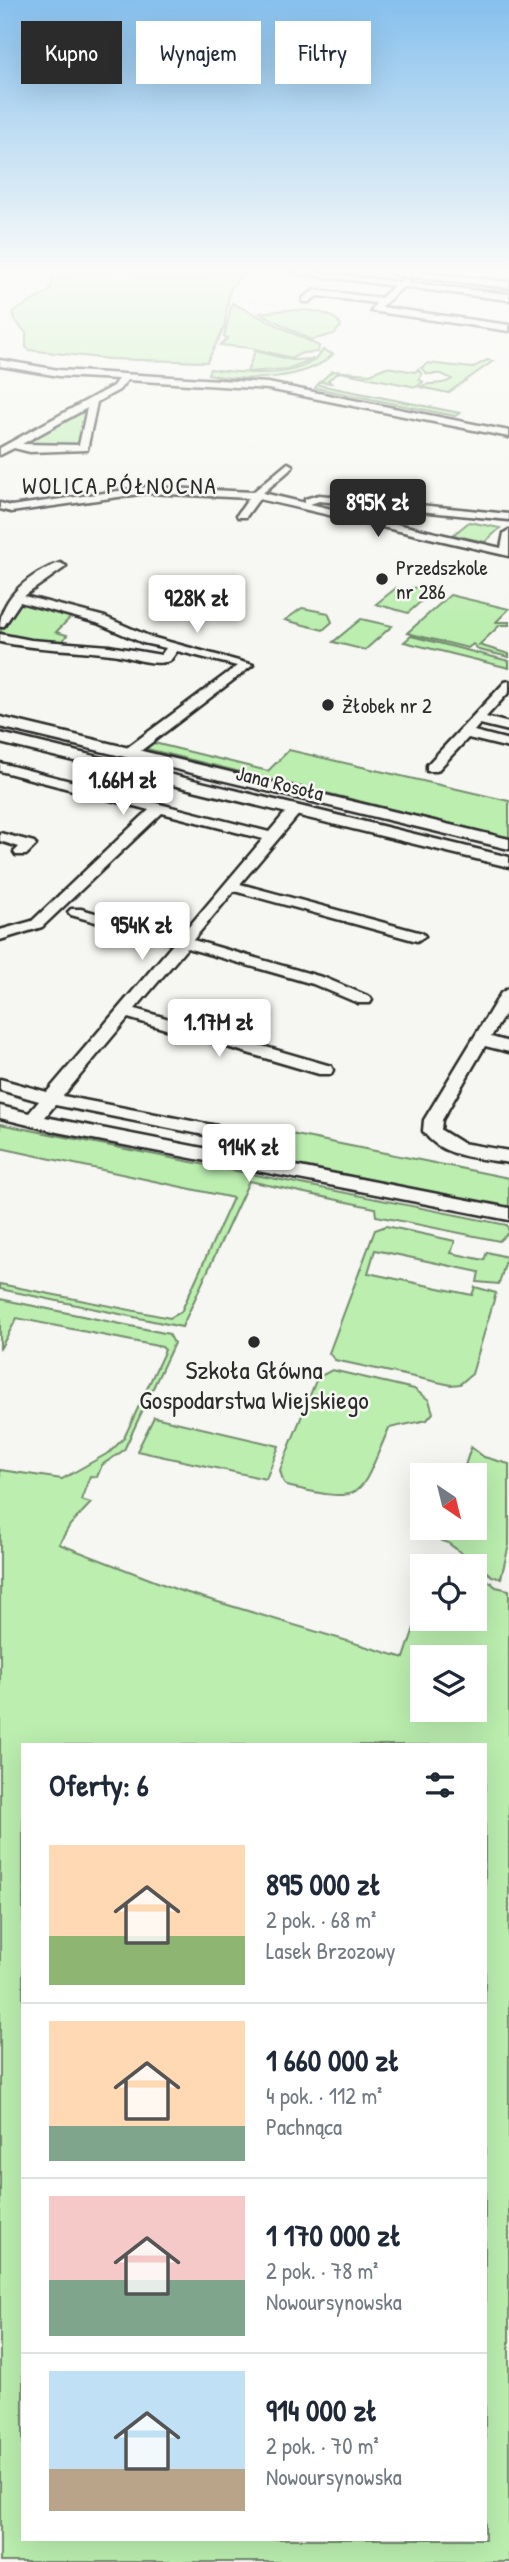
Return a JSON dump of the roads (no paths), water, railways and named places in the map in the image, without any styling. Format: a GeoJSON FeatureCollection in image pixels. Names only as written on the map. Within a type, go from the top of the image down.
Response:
{"type":"FeatureCollection","features":[{"type":"Feature","properties":{"kind":"street"},"geometry":{"type":"LineString","coordinates":[[0,452],[109,392]]}},
{"type":"Feature","properties":{"kind":"street"},"geometry":{"type":"LineString","coordinates":[[296,392],[509,434]]}},
{"type":"Feature","properties":{"kind":"street"},"geometry":{"type":"LineString","coordinates":[[13,445],[30,449],[83,449],[93,404],[89,403]]}},
{"type":"Feature","properties":{"kind":"street"},"geometry":{"type":"LineString","coordinates":[[242,515],[256,495],[288,466]]}},
{"type":"Feature","properties":{"kind":"street"},"geometry":{"type":"LineString","coordinates":[[0,506],[11,509],[165,487],[256,495],[508,552],[509,533]]}},
{"type":"Feature","properties":{"kind":"street"},"geometry":{"type":"LineString","coordinates":[[302,505],[320,498],[509,517]]}},
{"type":"Feature","properties":{"kind":"street"},"geometry":{"type":"LineString","coordinates":[[0,623],[23,589],[60,566]]}},
{"type":"Feature","properties":{"kind":"street"},"geometry":{"type":"LineString","coordinates":[[18,598],[101,620],[147,640],[247,665],[129,752]]}},
{"type":"Feature","properties":{"kind":"street"},"geometry":{"type":"LineString","coordinates":[[0,638],[25,645],[122,651],[157,660],[166,658],[173,647]]}},
{"type":"Feature","properties":{"kind":"street"},"geometry":{"type":"LineString","coordinates":[[432,768],[509,685]]}},
{"type":"Feature","properties":{"kind":"street"},"geometry":{"type":"LineString","coordinates":[[477,719],[509,727]]}},
{"type":"Feature","properties":{"kind":"street","name":"Jana Rosoła"},"geometry":{"type":"LineString","coordinates":[[0,722],[509,844]]}},
{"type":"Feature","properties":{"kind":"street"},"geometry":{"type":"LineString","coordinates":[[465,733],[509,744]]}},
{"type":"Feature","properties":{"kind":"street","name":"Jana Rosoła"},"geometry":{"type":"LineString","coordinates":[[0,738],[509,862]]}},
{"type":"Feature","properties":{"kind":"street"},"geometry":{"type":"LineString","coordinates":[[0,767],[272,837]]}},
{"type":"Feature","properties":{"kind":"street"},"geometry":{"type":"LineString","coordinates":[[0,935],[37,924],[159,808]]}},
{"type":"Feature","properties":{"kind":"street"},"geometry":{"type":"LineString","coordinates":[[33,1120],[295,810]]}},
{"type":"Feature","properties":{"kind":"street"},"geometry":{"type":"LineString","coordinates":[[0,837],[29,845],[21,852]]}},
{"type":"Feature","properties":{"kind":"street"},"geometry":{"type":"LineString","coordinates":[[231,886],[417,936]]}},
{"type":"Feature","properties":{"kind":"street"},"geometry":{"type":"LineString","coordinates":[[76,912],[319,981],[364,1000]]}},
{"type":"Feature","properties":{"kind":"street"},"geometry":{"type":"LineString","coordinates":[[509,993],[433,1120],[432,1131],[439,1140],[451,1145],[509,1157]]}},
{"type":"Feature","properties":{"kind":"street"},"geometry":{"type":"LineString","coordinates":[[124,1011],[325,1070]]}},
{"type":"Feature","properties":{"kind":"street"},"geometry":{"type":"LineString","coordinates":[[481,1040],[509,1047]]}},
{"type":"Feature","properties":{"kind":"street"},"geometry":{"type":"LineString","coordinates":[[0,1084],[50,1099],[269,1142]]}},
{"type":"Feature","properties":{"kind":"street"},"geometry":{"type":"LineString","coordinates":[[0,1112],[509,1214]]}},
{"type":"Feature","properties":{"kind":"place","name":"Przedszkole nr 286"},"geometry":{"type":"Point","coordinates":[382,579]}},
{"type":"Feature","properties":{"kind":"place","name":"Żłobek nr 2"},"geometry":{"type":"Point","coordinates":[328,705]}},
{"type":"Feature","properties":{"kind":"place","name":"Szkoła Główna Gospodarstwa Wiejskiego"},"geometry":{"type":"Point","coordinates":[254,1342]}},
{"type":"Feature","properties":{"kind":"district","name":"WOLICA PÓŁNOCNA"},"geometry":{"type":"Point","coordinates":[120,485]}}]}
